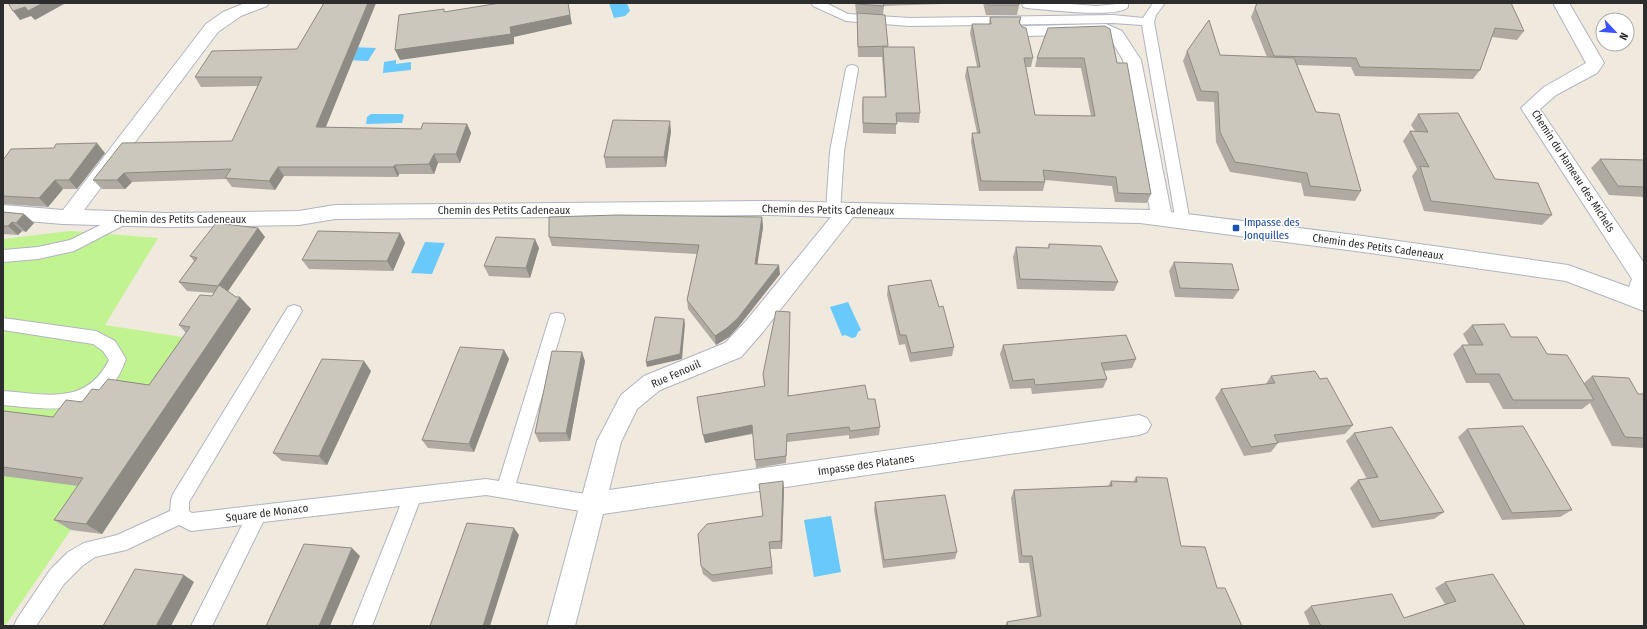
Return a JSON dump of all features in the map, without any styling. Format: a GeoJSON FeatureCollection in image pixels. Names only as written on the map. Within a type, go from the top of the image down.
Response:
{"type":"FeatureCollection","features":[{"type":"Feature","properties":{"kind":"street"},"geometry":{"type":"LineString","coordinates":[[68,217],[212,28],[222,19],[238,10],[261,3]]}},
{"type":"Feature","properties":{"kind":"street","name":"Chemin du Hameau des Michels"},"geometry":{"type":"LineString","coordinates":[[1561,3],[1595,63],[1591,69],[1550,91],[1530,108],[1643,278],[1640,301]]}},
{"type":"Feature","properties":{"kind":"street"},"geometry":{"type":"LineString","coordinates":[[1026,31],[1106,29],[1116,35],[1132,60],[1162,219]]}},
{"type":"Feature","properties":{"kind":"street","name":"Chemin des Petits Cadeneaux"},"geometry":{"type":"LineString","coordinates":[[3,212],[68,217],[166,220],[300,218],[343,212],[762,208],[840,211],[1140,216],[1363,244],[1568,274],[1640,301]]}},
{"type":"Feature","properties":{"kind":"street","name":"Rue Fenouil"},"geometry":{"type":"LineString","coordinates":[[561,626],[609,441],[629,402],[652,384],[733,350],[754,327],[840,211]]}},
{"type":"Feature","properties":{"kind":"street","name":"Impasse des Platanes"},"geometry":{"type":"LineString","coordinates":[[592,504],[1140,425]]}},
{"type":"Feature","properties":{"kind":"lane"},"geometry":{"type":"LineString","coordinates":[[817,3],[846,17],[909,22],[1149,18]]}},
{"type":"Feature","properties":{"kind":"lane"},"geometry":{"type":"LineString","coordinates":[[1106,3],[1122,5],[1149,18]]}},
{"type":"Feature","properties":{"kind":"lane"},"geometry":{"type":"LineString","coordinates":[[1159,3],[1149,18],[1183,222]]}},
{"type":"Feature","properties":{"kind":"lane"},"geometry":{"type":"LineString","coordinates":[[1027,4],[1096,10],[1122,5]]}},
{"type":"Feature","properties":{"kind":"lane"},"geometry":{"type":"LineString","coordinates":[[840,211],[837,151],[843,107],[852,69]]}},
{"type":"Feature","properties":{"kind":"lane"},"geometry":{"type":"LineString","coordinates":[[3,256],[38,253],[74,245],[123,219]]}},
{"type":"Feature","properties":{"kind":"lane"},"geometry":{"type":"LineString","coordinates":[[24,626],[57,577],[74,559],[91,550],[119,544],[179,516],[180,500],[294,311]]}},
{"type":"Feature","properties":{"kind":"lane"},"geometry":{"type":"LineString","coordinates":[[505,490],[557,319]]}},
{"type":"Feature","properties":{"kind":"lane"},"geometry":{"type":"LineString","coordinates":[[3,324],[96,338],[109,346],[118,359],[112,375],[100,388],[81,399],[63,402],[3,398]]}},
{"type":"Feature","properties":{"kind":"lane","name":"Square de Monaco"},"geometry":{"type":"LineString","coordinates":[[179,516],[191,522],[486,487],[592,504]]}},
{"type":"Feature","properties":{"kind":"lane"},"geometry":{"type":"LineString","coordinates":[[362,626],[413,496]]}},
{"type":"Feature","properties":{"kind":"lane"},"geometry":{"type":"LineString","coordinates":[[201,626],[257,514]]}},
{"type":"Feature","properties":{"kind":"green space"},"geometry":{"type":"Polygon","coordinates":[[[70,231],[158,238],[105,325],[201,340],[5,626],[3,626],[3,239],[70,231]]]}},
{"type":"Feature","properties":{"kind":"water"},"geometry":{"type":"Polygon","coordinates":[[[609,3],[627,3],[630,11],[625,16],[614,18],[609,3]]]}},
{"type":"Feature","properties":{"kind":"water"},"geometry":{"type":"Polygon","coordinates":[[[352,47],[376,48],[368,61],[344,60],[352,47]]]}},
{"type":"Feature","properties":{"kind":"water"},"geometry":{"type":"Polygon","coordinates":[[[396,60],[396,64],[411,62],[411,70],[383,73],[384,62],[396,60]]]}},
{"type":"Feature","properties":{"kind":"water"},"geometry":{"type":"Polygon","coordinates":[[[371,114],[404,115],[402,123],[366,124],[367,117],[371,114]]]}},
{"type":"Feature","properties":{"kind":"water"},"geometry":{"type":"Polygon","coordinates":[[[425,242],[445,243],[432,274],[411,273],[425,242]]]}},
{"type":"Feature","properties":{"kind":"water"},"geometry":{"type":"Polygon","coordinates":[[[848,302],[861,330],[858,332],[856,337],[852,338],[845,335],[842,336],[830,307],[848,302]]]}},
{"type":"Feature","properties":{"kind":"water"},"geometry":{"type":"Polygon","coordinates":[[[831,516],[841,572],[814,577],[804,520],[831,516]]]}},
{"type":"Feature","properties":{"kind":"building"},"geometry":{"type":"Polygon","coordinates":[[[8,3],[43,3],[28,11],[25,7],[13,11],[8,3]]]}},
{"type":"Feature","properties":{"kind":"building"},"geometry":{"type":"Polygon","coordinates":[[[324,3],[368,3],[316,127],[421,129],[423,123],[467,124],[456,154],[434,154],[429,164],[395,165],[393,167],[278,167],[269,181],[225,178],[231,169],[124,173],[117,180],[93,180],[122,143],[232,141],[262,77],[195,77],[212,51],[297,49],[324,3]]]}},
{"type":"Feature","properties":{"kind":"building"},"geometry":{"type":"Polygon","coordinates":[[[500,3],[568,3],[570,15],[510,27],[511,34],[395,50],[399,15],[444,9],[444,12],[500,3]]]}},
{"type":"Feature","properties":{"kind":"building"},"geometry":{"type":"Polygon","coordinates":[[[883,3],[884,6],[857,4],[883,3]]]}},
{"type":"Feature","properties":{"kind":"building"},"geometry":{"type":"Polygon","coordinates":[[[987,3],[1019,3],[1019,5],[988,5],[987,3]]]}},
{"type":"Feature","properties":{"kind":"building"},"geometry":{"type":"Polygon","coordinates":[[[1257,3],[1511,3],[1524,31],[1495,28],[1480,70],[1360,67],[1356,58],[1274,56],[1255,8],[1257,3]]]}},
{"type":"Feature","properties":{"kind":"building"},"geometry":{"type":"Polygon","coordinates":[[[857,13],[885,15],[888,46],[858,47],[857,13]]]}},
{"type":"Feature","properties":{"kind":"building"},"geometry":{"type":"Polygon","coordinates":[[[990,17],[1021,17],[1019,22],[1022,27],[1026,28],[1033,58],[1024,58],[1035,115],[1095,116],[1084,58],[1037,58],[1048,28],[1105,26],[1110,29],[1117,63],[1127,63],[1151,194],[1118,193],[1116,177],[1043,170],[1045,182],[981,181],[972,133],[980,133],[967,67],[980,67],[972,24],[991,24],[990,17]]]}},
{"type":"Feature","properties":{"kind":"building"},"geometry":{"type":"Polygon","coordinates":[[[1209,20],[1220,55],[1294,58],[1316,112],[1339,114],[1361,191],[1310,186],[1307,173],[1235,162],[1220,132],[1218,92],[1201,91],[1187,51],[1209,20]]]}},
{"type":"Feature","properties":{"kind":"building"},"geometry":{"type":"Polygon","coordinates":[[[883,47],[914,47],[920,113],[896,113],[897,124],[863,123],[863,97],[886,97],[883,47]]]}},
{"type":"Feature","properties":{"kind":"building"},"geometry":{"type":"Polygon","coordinates":[[[1458,113],[1495,179],[1538,183],[1552,215],[1431,201],[1420,166],[1429,167],[1410,131],[1428,132],[1418,114],[1458,113]]]}},
{"type":"Feature","properties":{"kind":"building"},"geometry":{"type":"Polygon","coordinates":[[[613,120],[670,121],[664,157],[604,157],[613,120]]]}},
{"type":"Feature","properties":{"kind":"building"},"geometry":{"type":"Polygon","coordinates":[[[97,143],[69,180],[55,180],[39,198],[3,196],[3,160],[11,149],[54,148],[56,144],[97,143]]]}},
{"type":"Feature","properties":{"kind":"building"},"geometry":{"type":"Polygon","coordinates":[[[1600,159],[1644,160],[1644,187],[1618,186],[1600,159]]]}},
{"type":"Feature","properties":{"kind":"building"},"geometry":{"type":"Polygon","coordinates":[[[3,212],[24,214],[16,223],[12,222],[8,226],[3,226],[3,212]]]}},
{"type":"Feature","properties":{"kind":"building"},"geometry":{"type":"Polygon","coordinates":[[[618,215],[762,217],[755,264],[779,265],[738,318],[715,336],[687,300],[699,245],[549,237],[549,217],[618,215]]]}},
{"type":"Feature","properties":{"kind":"building"},"geometry":{"type":"Polygon","coordinates":[[[216,223],[258,228],[218,286],[179,282],[197,258],[190,256],[216,223]]]}},
{"type":"Feature","properties":{"kind":"building"},"geometry":{"type":"Polygon","coordinates":[[[318,231],[400,233],[387,261],[302,260],[318,231]]]}},
{"type":"Feature","properties":{"kind":"building"},"geometry":{"type":"Polygon","coordinates":[[[496,237],[535,239],[526,268],[484,266],[496,237]]]}},
{"type":"Feature","properties":{"kind":"building"},"geometry":{"type":"Polygon","coordinates":[[[1049,244],[1101,246],[1118,282],[1020,279],[1016,247],[1049,248],[1049,244]]]}},
{"type":"Feature","properties":{"kind":"building"},"geometry":{"type":"Polygon","coordinates":[[[1174,262],[1232,264],[1239,290],[1180,288],[1174,262]]]}},
{"type":"Feature","properties":{"kind":"building"},"geometry":{"type":"Polygon","coordinates":[[[931,280],[939,307],[943,306],[954,347],[911,353],[906,335],[900,335],[888,286],[931,280]]]}},
{"type":"Feature","properties":{"kind":"building"},"geometry":{"type":"Polygon","coordinates":[[[219,285],[236,297],[240,297],[86,524],[54,520],[83,478],[3,467],[3,412],[53,417],[66,400],[82,402],[92,389],[99,390],[108,379],[149,385],[190,327],[179,325],[200,295],[212,296],[219,285]]]}},
{"type":"Feature","properties":{"kind":"building"},"geometry":{"type":"Polygon","coordinates":[[[776,311],[790,312],[788,396],[865,385],[868,399],[875,399],[880,427],[850,431],[849,427],[787,434],[786,456],[755,460],[752,425],[703,435],[697,397],[765,386],[763,374],[776,311]]]}},
{"type":"Feature","properties":{"kind":"building"},"geometry":{"type":"Polygon","coordinates":[[[655,317],[684,319],[680,354],[646,362],[655,317]]]}},
{"type":"Feature","properties":{"kind":"building"},"geometry":{"type":"Polygon","coordinates":[[[1504,324],[1511,337],[1537,337],[1547,354],[1567,355],[1594,400],[1513,400],[1499,374],[1476,374],[1462,345],[1483,345],[1472,325],[1504,324]]]}},
{"type":"Feature","properties":{"kind":"building"},"geometry":{"type":"Polygon","coordinates":[[[1126,335],[1136,359],[1101,363],[1107,379],[1035,385],[1034,379],[1013,381],[1003,345],[1126,335]]]}},
{"type":"Feature","properties":{"kind":"building"},"geometry":{"type":"Polygon","coordinates":[[[460,347],[504,350],[469,444],[422,440],[460,347]]]}},
{"type":"Feature","properties":{"kind":"building"},"geometry":{"type":"Polygon","coordinates":[[[552,351],[582,352],[566,433],[535,433],[552,351]]]}},
{"type":"Feature","properties":{"kind":"building"},"geometry":{"type":"Polygon","coordinates":[[[322,359],[364,361],[319,456],[273,453],[322,359]]]}},
{"type":"Feature","properties":{"kind":"building"},"geometry":{"type":"Polygon","coordinates":[[[1315,371],[1320,379],[1327,378],[1353,425],[1274,435],[1278,443],[1251,447],[1221,389],[1275,383],[1271,376],[1315,371]]]}},
{"type":"Feature","properties":{"kind":"building"},"geometry":{"type":"Polygon","coordinates":[[[1592,376],[1629,378],[1638,394],[1644,394],[1644,438],[1625,437],[1592,376]]]}},
{"type":"Feature","properties":{"kind":"building"},"geometry":{"type":"Polygon","coordinates":[[[1523,426],[1572,510],[1512,513],[1467,429],[1523,426]]]}},
{"type":"Feature","properties":{"kind":"building"},"geometry":{"type":"Polygon","coordinates":[[[1392,427],[1444,512],[1380,521],[1358,480],[1378,477],[1354,433],[1392,427]]]}},
{"type":"Feature","properties":{"kind":"building"},"geometry":{"type":"Polygon","coordinates":[[[1136,477],[1167,478],[1181,546],[1205,547],[1217,588],[1225,588],[1242,626],[1008,626],[1007,622],[1041,616],[1032,556],[1022,556],[1014,490],[1112,486],[1111,481],[1137,482],[1136,477]]]}},
{"type":"Feature","properties":{"kind":"building"},"geometry":{"type":"Polygon","coordinates":[[[783,481],[781,541],[769,542],[772,567],[712,575],[701,566],[698,534],[707,524],[763,516],[759,484],[783,481]]]}},
{"type":"Feature","properties":{"kind":"building"},"geometry":{"type":"Polygon","coordinates":[[[945,495],[957,552],[884,560],[875,502],[945,495]]]}},
{"type":"Feature","properties":{"kind":"building"},"geometry":{"type":"Polygon","coordinates":[[[467,523],[514,528],[483,626],[430,626],[467,523]]]}},
{"type":"Feature","properties":{"kind":"building"},"geometry":{"type":"Polygon","coordinates":[[[304,544],[352,548],[319,626],[266,626],[304,544]]]}},
{"type":"Feature","properties":{"kind":"building"},"geometry":{"type":"Polygon","coordinates":[[[135,569],[184,575],[156,626],[103,626],[135,569]]]}},
{"type":"Feature","properties":{"kind":"building"},"geometry":{"type":"Polygon","coordinates":[[[1493,574],[1525,626],[1321,626],[1311,606],[1392,594],[1404,618],[1456,601],[1445,582],[1493,574]]]}},
{"type":"Feature","properties":{"kind":"place","name":"Impasse des Jonquilles"},"geometry":{"type":"Point","coordinates":[1236,228]}}]}
